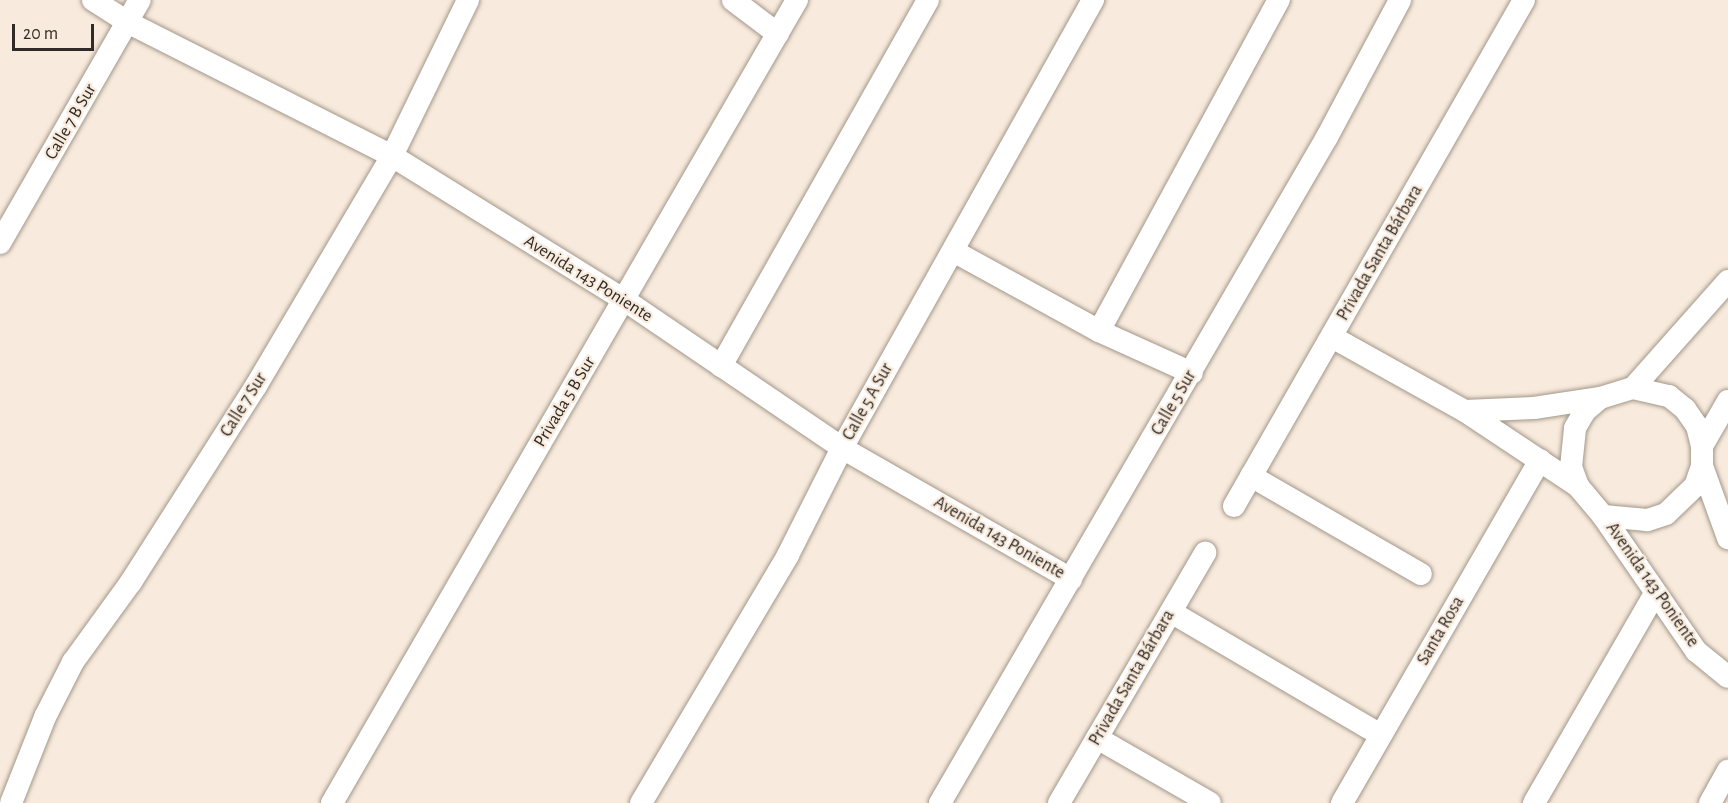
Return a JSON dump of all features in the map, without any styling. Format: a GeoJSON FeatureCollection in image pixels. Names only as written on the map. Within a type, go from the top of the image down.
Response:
{"type":"FeatureCollection","features":[{"type":"Feature","properties":{"kind":"street","name":"Avenida 143 Poniente"},"geometry":{"type":"LineString","coordinates":[[93,0],[129,22],[392,156],[626,302],[843,448],[1071,579]]}},
{"type":"Feature","properties":{"kind":"street","name":"Calle 7 B Sur"},"geometry":{"type":"LineString","coordinates":[[0,243],[140,0]]}},
{"type":"Feature","properties":{"kind":"street","name":"Calle 7 Sur"},"geometry":{"type":"LineString","coordinates":[[11,803],[45,717],[73,662],[191,491],[392,156],[468,0]]}},
{"type":"Feature","properties":{"kind":"street"},"geometry":{"type":"LineString","coordinates":[[733,0],[778,33]]}},
{"type":"Feature","properties":{"kind":"street","name":"Privada 5 B Sur"},"geometry":{"type":"LineString","coordinates":[[332,803],[436,618],[626,302],[797,0]]}},
{"type":"Feature","properties":{"kind":"street"},"geometry":{"type":"LineString","coordinates":[[721,366],[928,0]]}},
{"type":"Feature","properties":{"kind":"street","name":"Calle 5 A Sur"},"geometry":{"type":"LineString","coordinates":[[641,803],[788,555],[843,448],[1094,0]]}},
{"type":"Feature","properties":{"kind":"street"},"geometry":{"type":"LineString","coordinates":[[1099,331],[1279,0]]}},
{"type":"Feature","properties":{"kind":"street","name":"Calle 5 Sur"},"geometry":{"type":"LineString","coordinates":[[940,803],[1328,137],[1400,0]]}},
{"type":"Feature","properties":{"kind":"street","name":"Privada Santa Bárbara"},"geometry":{"type":"LineString","coordinates":[[1234,506],[1524,0]]}},
{"type":"Feature","properties":{"kind":"street"},"geometry":{"type":"LineString","coordinates":[[953,251],[1099,331],[1192,373]]}},
{"type":"Feature","properties":{"kind":"street"},"geometry":{"type":"LineString","coordinates":[[1633,388],[1728,281]]}},
{"type":"Feature","properties":{"kind":"street"},"geometry":{"type":"LineString","coordinates":[[1332,337],[1465,411],[1540,460],[1578,486],[1603,516],[1647,520],[1666,514],[1695,486],[1702,456],[1728,401]]}},
{"type":"Feature","properties":{"kind":"street"},"geometry":{"type":"LineString","coordinates":[[1465,411],[1534,408],[1600,398],[1633,388],[1669,396],[1685,409],[1697,426],[1702,456],[1728,538]]}},
{"type":"Feature","properties":{"kind":"street"},"geometry":{"type":"LineString","coordinates":[[1578,486],[1571,467],[1575,428],[1600,398]]}},
{"type":"Feature","properties":{"kind":"street","name":"Santa Rosa"},"geometry":{"type":"LineString","coordinates":[[1342,803],[1540,460]]}},
{"type":"Feature","properties":{"kind":"street"},"geometry":{"type":"LineString","coordinates":[[1251,476],[1421,574]]}},
{"type":"Feature","properties":{"kind":"street","name":"Avenida 143 Poniente"},"geometry":{"type":"LineString","coordinates":[[1603,516],[1696,651],[1728,677]]}},
{"type":"Feature","properties":{"kind":"street","name":"Privada Santa Bárbara"},"geometry":{"type":"LineString","coordinates":[[1059,803],[1205,553]]}},
{"type":"Feature","properties":{"kind":"street"},"geometry":{"type":"LineString","coordinates":[[1534,803],[1655,593]]}},
{"type":"Feature","properties":{"kind":"street"},"geometry":{"type":"LineString","coordinates":[[1171,612],[1381,735]]}},
{"type":"Feature","properties":{"kind":"street"},"geometry":{"type":"LineString","coordinates":[[1097,738],[1210,803]]}},
{"type":"Feature","properties":{"kind":"street"},"geometry":{"type":"LineString","coordinates":[[1710,803],[1728,771]]}}]}
